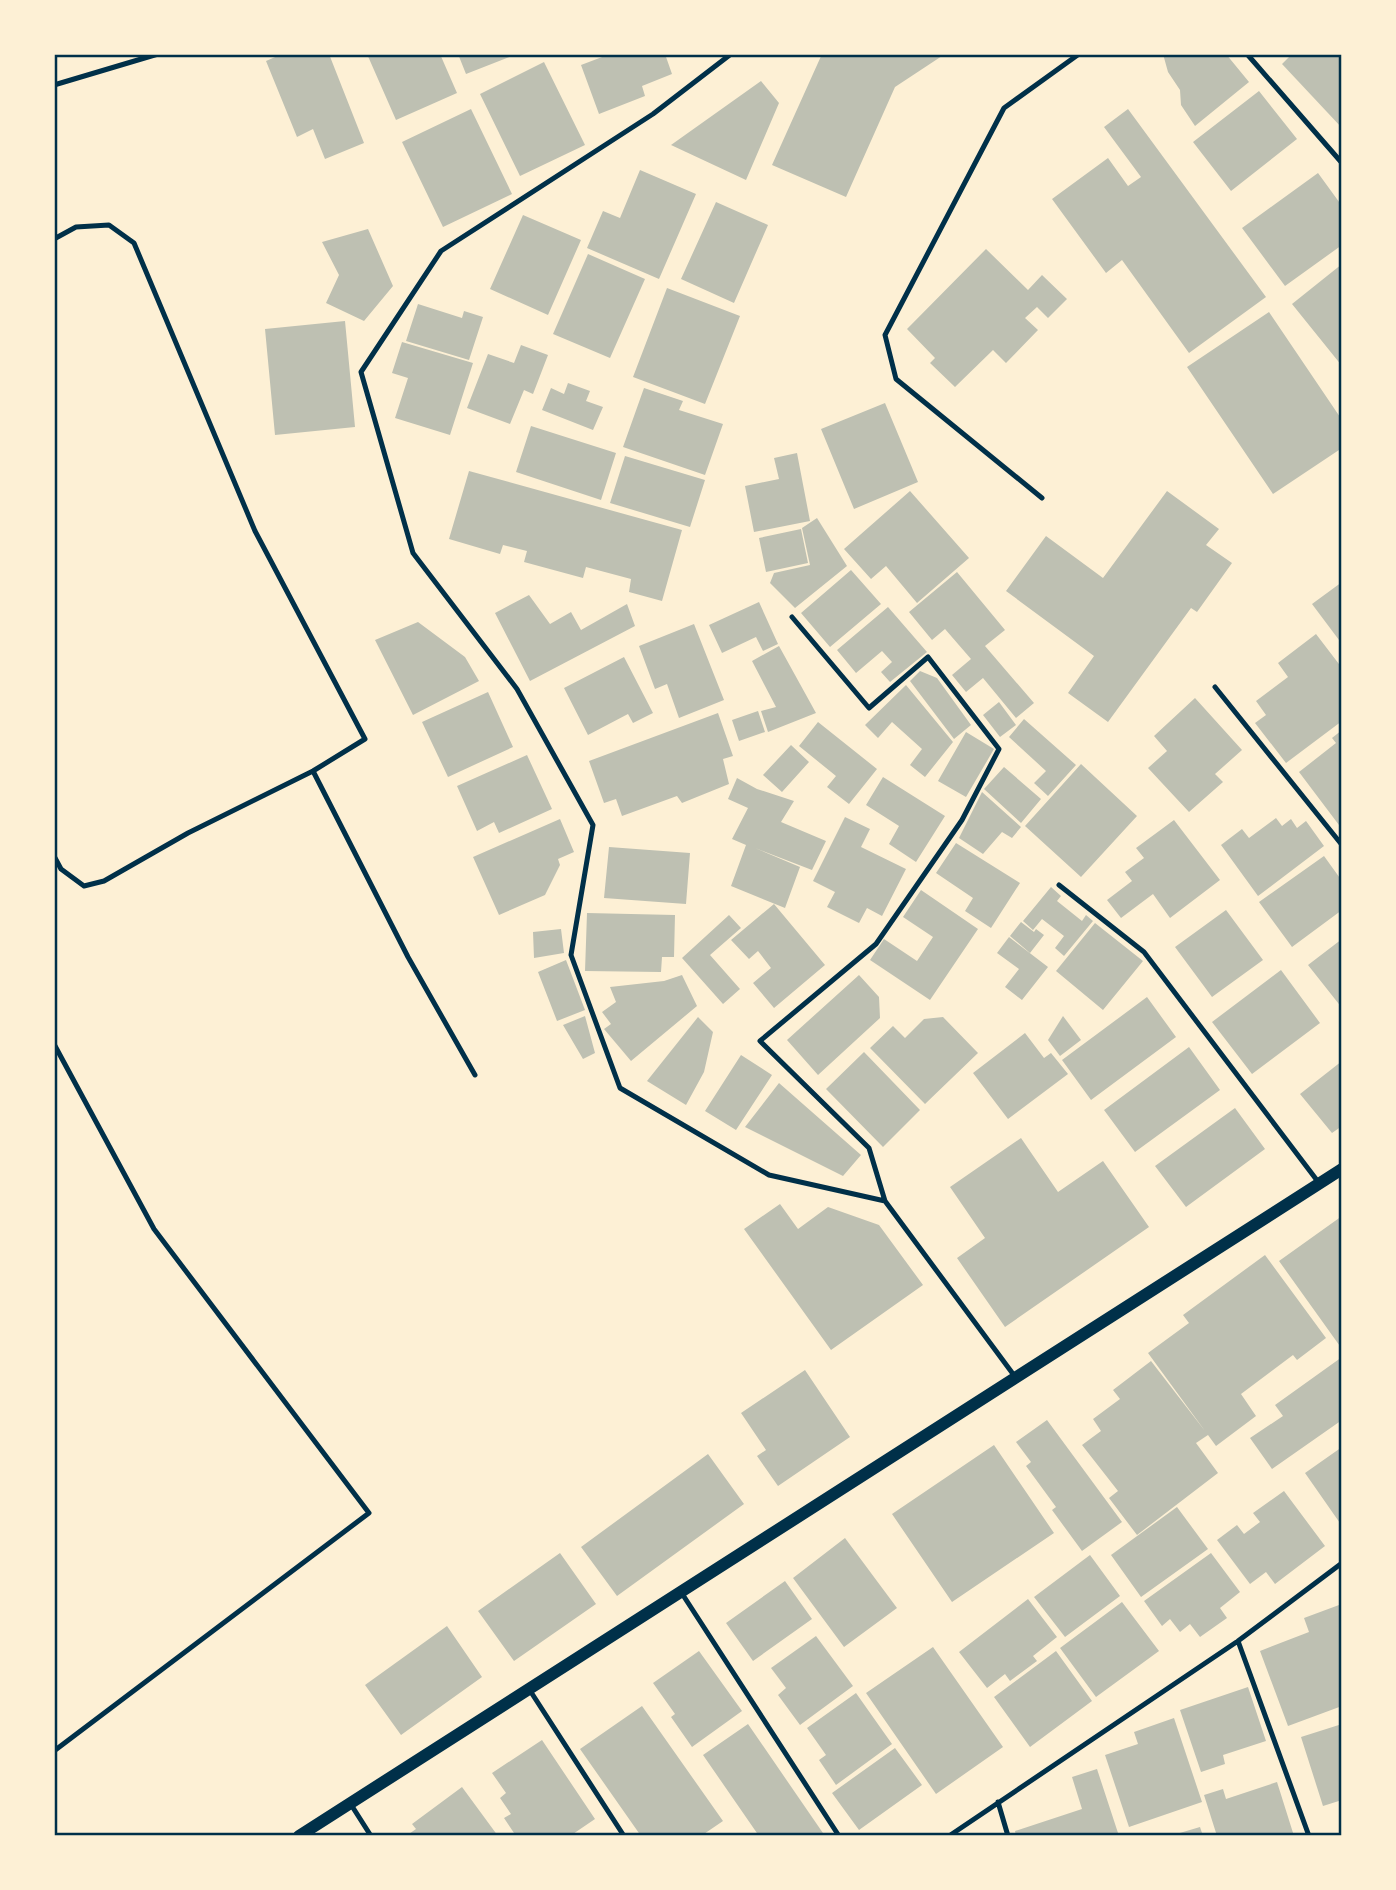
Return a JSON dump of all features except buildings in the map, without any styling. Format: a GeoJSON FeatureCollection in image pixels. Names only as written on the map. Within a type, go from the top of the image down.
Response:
{"type":"FeatureCollection","features":[{"type":"Feature","properties":{"kind":"street"},"geometry":{"type":"LineString","coordinates":[[299,1836],[1342,1169]]}},
{"type":"Feature","properties":{"kind":"lane"},"geometry":{"type":"LineString","coordinates":[[54,85],[158,54]]}},
{"type":"Feature","properties":{"kind":"lane"},"geometry":{"type":"LineString","coordinates":[[731,54],[653,114],[441,251],[361,372],[413,553],[517,690],[593,825],[571,955],[621,1088],[769,1175],[885,1201]]}},
{"type":"Feature","properties":{"kind":"lane"},"geometry":{"type":"LineString","coordinates":[[1042,498],[897,379],[885,335],[1004,108],[1079,54]]}},
{"type":"Feature","properties":{"kind":"lane"},"geometry":{"type":"LineString","coordinates":[[1247,54],[1342,163]]}},
{"type":"Feature","properties":{"kind":"lane"},"geometry":{"type":"LineString","coordinates":[[54,239],[76,227],[109,225],[134,243],[255,531],[365,739],[313,771],[188,833],[104,881],[84,886],[61,869],[54,856]]}},
{"type":"Feature","properties":{"kind":"lane"},"geometry":{"type":"LineString","coordinates":[[792,617],[869,708],[928,657],[999,749],[962,820],[876,944],[760,1041],[869,1147],[885,1201],[1016,1378]]}},
{"type":"Feature","properties":{"kind":"lane"},"geometry":{"type":"LineString","coordinates":[[1215,687],[1342,845]]}},
{"type":"Feature","properties":{"kind":"lane"},"geometry":{"type":"LineString","coordinates":[[313,771],[408,957],[475,1075]]}},
{"type":"Feature","properties":{"kind":"lane"},"geometry":{"type":"LineString","coordinates":[[1059,886],[1144,952],[1319,1183]]}},
{"type":"Feature","properties":{"kind":"lane"},"geometry":{"type":"LineString","coordinates":[[54,1044],[154,1229],[369,1513],[54,1751]]}},
{"type":"Feature","properties":{"kind":"lane"},"geometry":{"type":"LineString","coordinates":[[949,1836],[1238,1641],[1342,1563]]}},
{"type":"Feature","properties":{"kind":"lane"},"geometry":{"type":"LineString","coordinates":[[681,1592],[839,1836]]}},
{"type":"Feature","properties":{"kind":"lane"},"geometry":{"type":"LineString","coordinates":[[1238,1641],[1309,1836]]}},
{"type":"Feature","properties":{"kind":"lane"},"geometry":{"type":"LineString","coordinates":[[529,1689],[624,1836]]}},
{"type":"Feature","properties":{"kind":"lane"},"geometry":{"type":"LineString","coordinates":[[998,1802],[1008,1836]]}},
{"type":"Feature","properties":{"kind":"lane"},"geometry":{"type":"LineString","coordinates":[[350,1803],[371,1836]]}}]}
